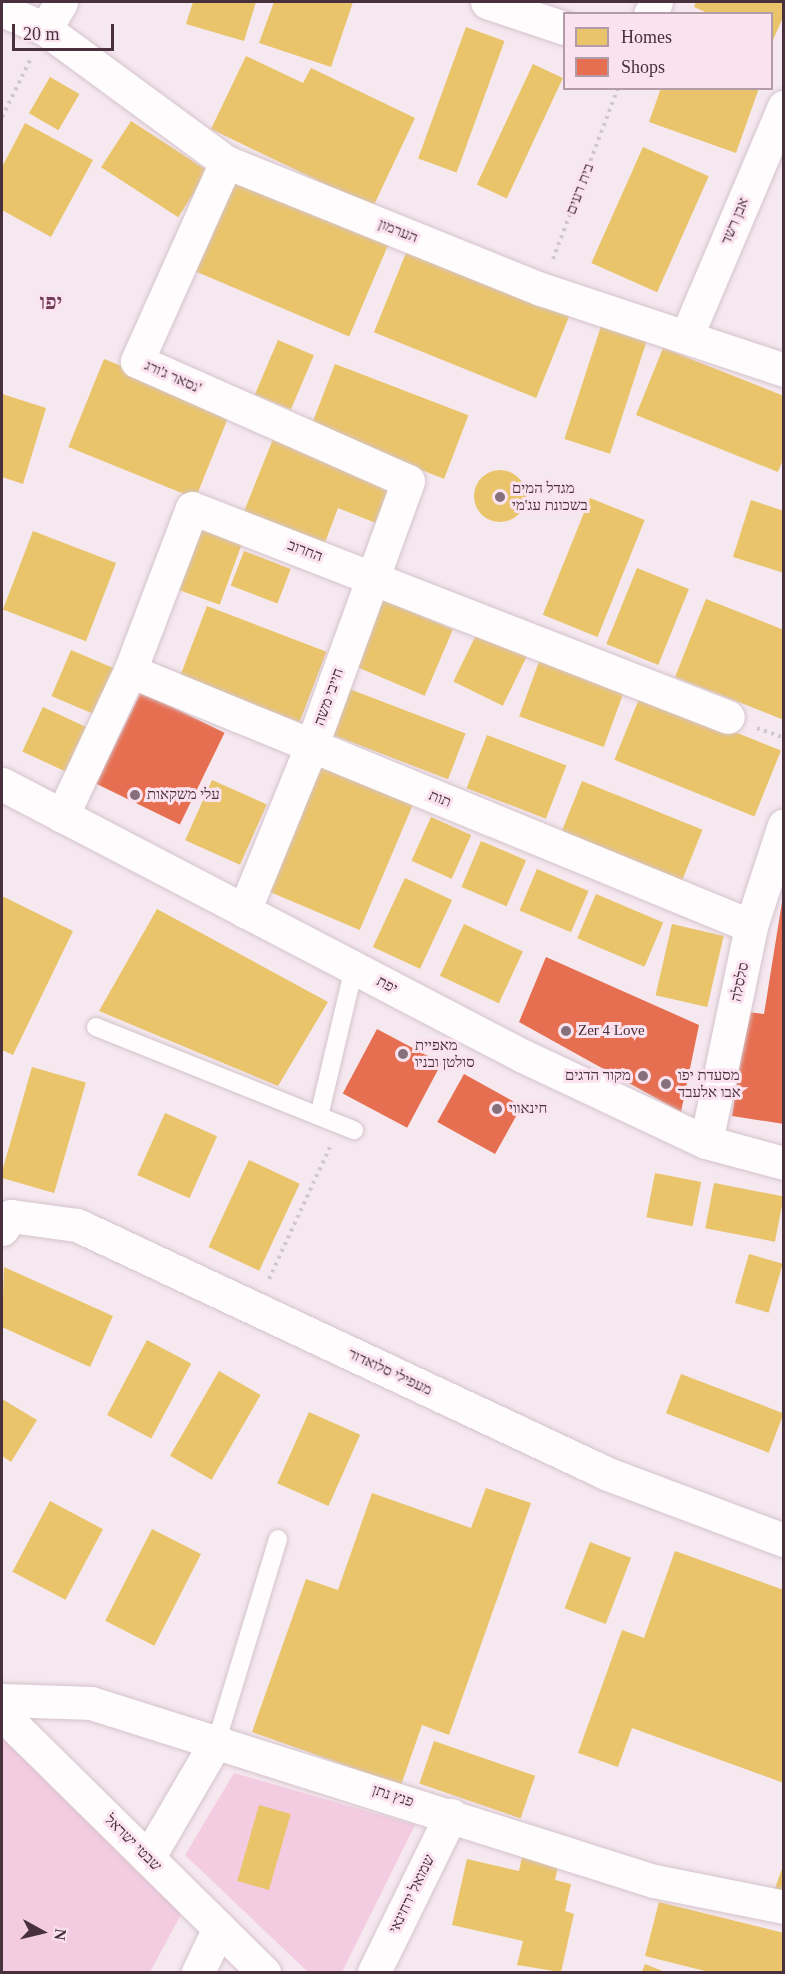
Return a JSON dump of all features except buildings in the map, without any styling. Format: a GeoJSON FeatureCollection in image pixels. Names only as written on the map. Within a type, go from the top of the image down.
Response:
{"type":"FeatureCollection","features":[{"type":"Feature","properties":{"kind":"street"},"geometry":{"type":"LineString","coordinates":[[45,29],[61,2]]}},
{"type":"Feature","properties":{"kind":"street"},"geometry":{"type":"LineString","coordinates":[[487,2],[563,28]]}},
{"type":"Feature","properties":{"kind":"street","name":"הערמון"},"geometry":{"type":"LineString","coordinates":[[2,10],[45,29],[226,162],[541,289],[687,335],[783,370]]}},
{"type":"Feature","properties":{"kind":"street","name":"אבן רשד"},"geometry":{"type":"LineString","coordinates":[[687,335],[776,144],[783,106]]}},
{"type":"Feature","properties":{"kind":"street","name":"נסאר ג'ורג'"},"geometry":{"type":"LineString","coordinates":[[226,162],[137,361],[408,481]]}},
{"type":"Feature","properties":{"kind":"street","name":"חייבי משה"},"geometry":{"type":"LineString","coordinates":[[244,910],[311,747],[408,481]]}},
{"type":"Feature","properties":{"kind":"street","name":"החרוב"},"geometry":{"type":"LineString","coordinates":[[62,816],[130,671],[192,508],[373,576],[728,717]]}},
{"type":"Feature","properties":{"kind":"street","name":"תות"},"geometry":{"type":"LineString","coordinates":[[130,671],[751,927]]}},
{"type":"Feature","properties":{"kind":"street","name":"יפת"},"geometry":{"type":"LineString","coordinates":[[2,784],[523,1056],[706,1142],[783,1163]]}},
{"type":"Feature","properties":{"kind":"street","name":"סלסלה"},"geometry":{"type":"LineString","coordinates":[[706,1142],[751,927],[783,825]]}},
{"type":"Feature","properties":{"kind":"street","name":"מעפילי סלואדור"},"geometry":{"type":"LineString","coordinates":[[2,1229],[11,1216],[77,1225],[608,1474],[783,1540]]}},
{"type":"Feature","properties":{"kind":"street","name":"פנץ נתן"},"geometry":{"type":"LineString","coordinates":[[2,1700],[91,1703],[217,1740],[654,1881],[783,1907]]}},
{"type":"Feature","properties":{"kind":"street","name":"שבטי ישראל"},"geometry":{"type":"LineString","coordinates":[[2,1714],[264,1972]]}},
{"type":"Feature","properties":{"kind":"street"},"geometry":{"type":"LineString","coordinates":[[148,1858],[217,1740]]}},
{"type":"Feature","properties":{"kind":"street","name":"שמואל ירחינאי"},"geometry":{"type":"LineString","coordinates":[[374,1972],[451,1815]]}},
{"type":"Feature","properties":{"kind":"street"},"geometry":{"type":"LineString","coordinates":[[198,1972],[219,1928]]}},
{"type":"Feature","properties":{"kind":"lane"},"geometry":{"type":"LineString","coordinates":[[319,1116],[354,968]]}},
{"type":"Feature","properties":{"kind":"lane"},"geometry":{"type":"LineString","coordinates":[[96,1027],[347,1127]]}},
{"type":"Feature","properties":{"kind":"lane"},"geometry":{"type":"LineString","coordinates":[[217,1740],[278,1539]]}},
{"type":"Feature","properties":{"kind":"path"},"geometry":{"type":"LineString","coordinates":[[2,117],[45,29]]}},
{"type":"Feature","properties":{"kind":"path","name":"בית רעים"},"geometry":{"type":"LineString","coordinates":[[541,289],[617,90]]}},
{"type":"Feature","properties":{"kind":"path"},"geometry":{"type":"LineString","coordinates":[[256,1309],[347,1127]]}},
{"type":"Feature","properties":{"kind":"shaded area"},"geometry":{"type":"Polygon","coordinates":[[[2,1731],[184,1909],[150,1972],[2,1972],[2,1731]]]}},
{"type":"Feature","properties":{"kind":"shaded area"},"geometry":{"type":"Polygon","coordinates":[[[234,1773],[415,1825],[342,1972],[308,1972],[185,1855],[234,1773]]]}},
{"type":"Feature","properties":{"kind":"place","name":"מגדל המים בשכונת עג'מי"},"geometry":{"type":"Point","coordinates":[500,497]}},
{"type":"Feature","properties":{"kind":"place","name":"עלי משקאות"},"geometry":{"type":"Point","coordinates":[135,795]}},
{"type":"Feature","properties":{"kind":"place","name":"Zer 4 Love"},"geometry":{"type":"Point","coordinates":[566,1031]}},
{"type":"Feature","properties":{"kind":"place","name":"מאפיית סולטן ובניו"},"geometry":{"type":"Point","coordinates":[403,1054]}},
{"type":"Feature","properties":{"kind":"place","name":"מקור הדגים"},"geometry":{"type":"Point","coordinates":[643,1076]}},
{"type":"Feature","properties":{"kind":"place","name":"מסעדת יפו אבו אלעבד"},"geometry":{"type":"Point","coordinates":[666,1084]}},
{"type":"Feature","properties":{"kind":"place","name":"חינאווי"},"geometry":{"type":"Point","coordinates":[497,1109]}},
{"type":"Feature","properties":{"kind":"district","name":"יפו"},"geometry":{"type":"Point","coordinates":[51,302]}}]}
